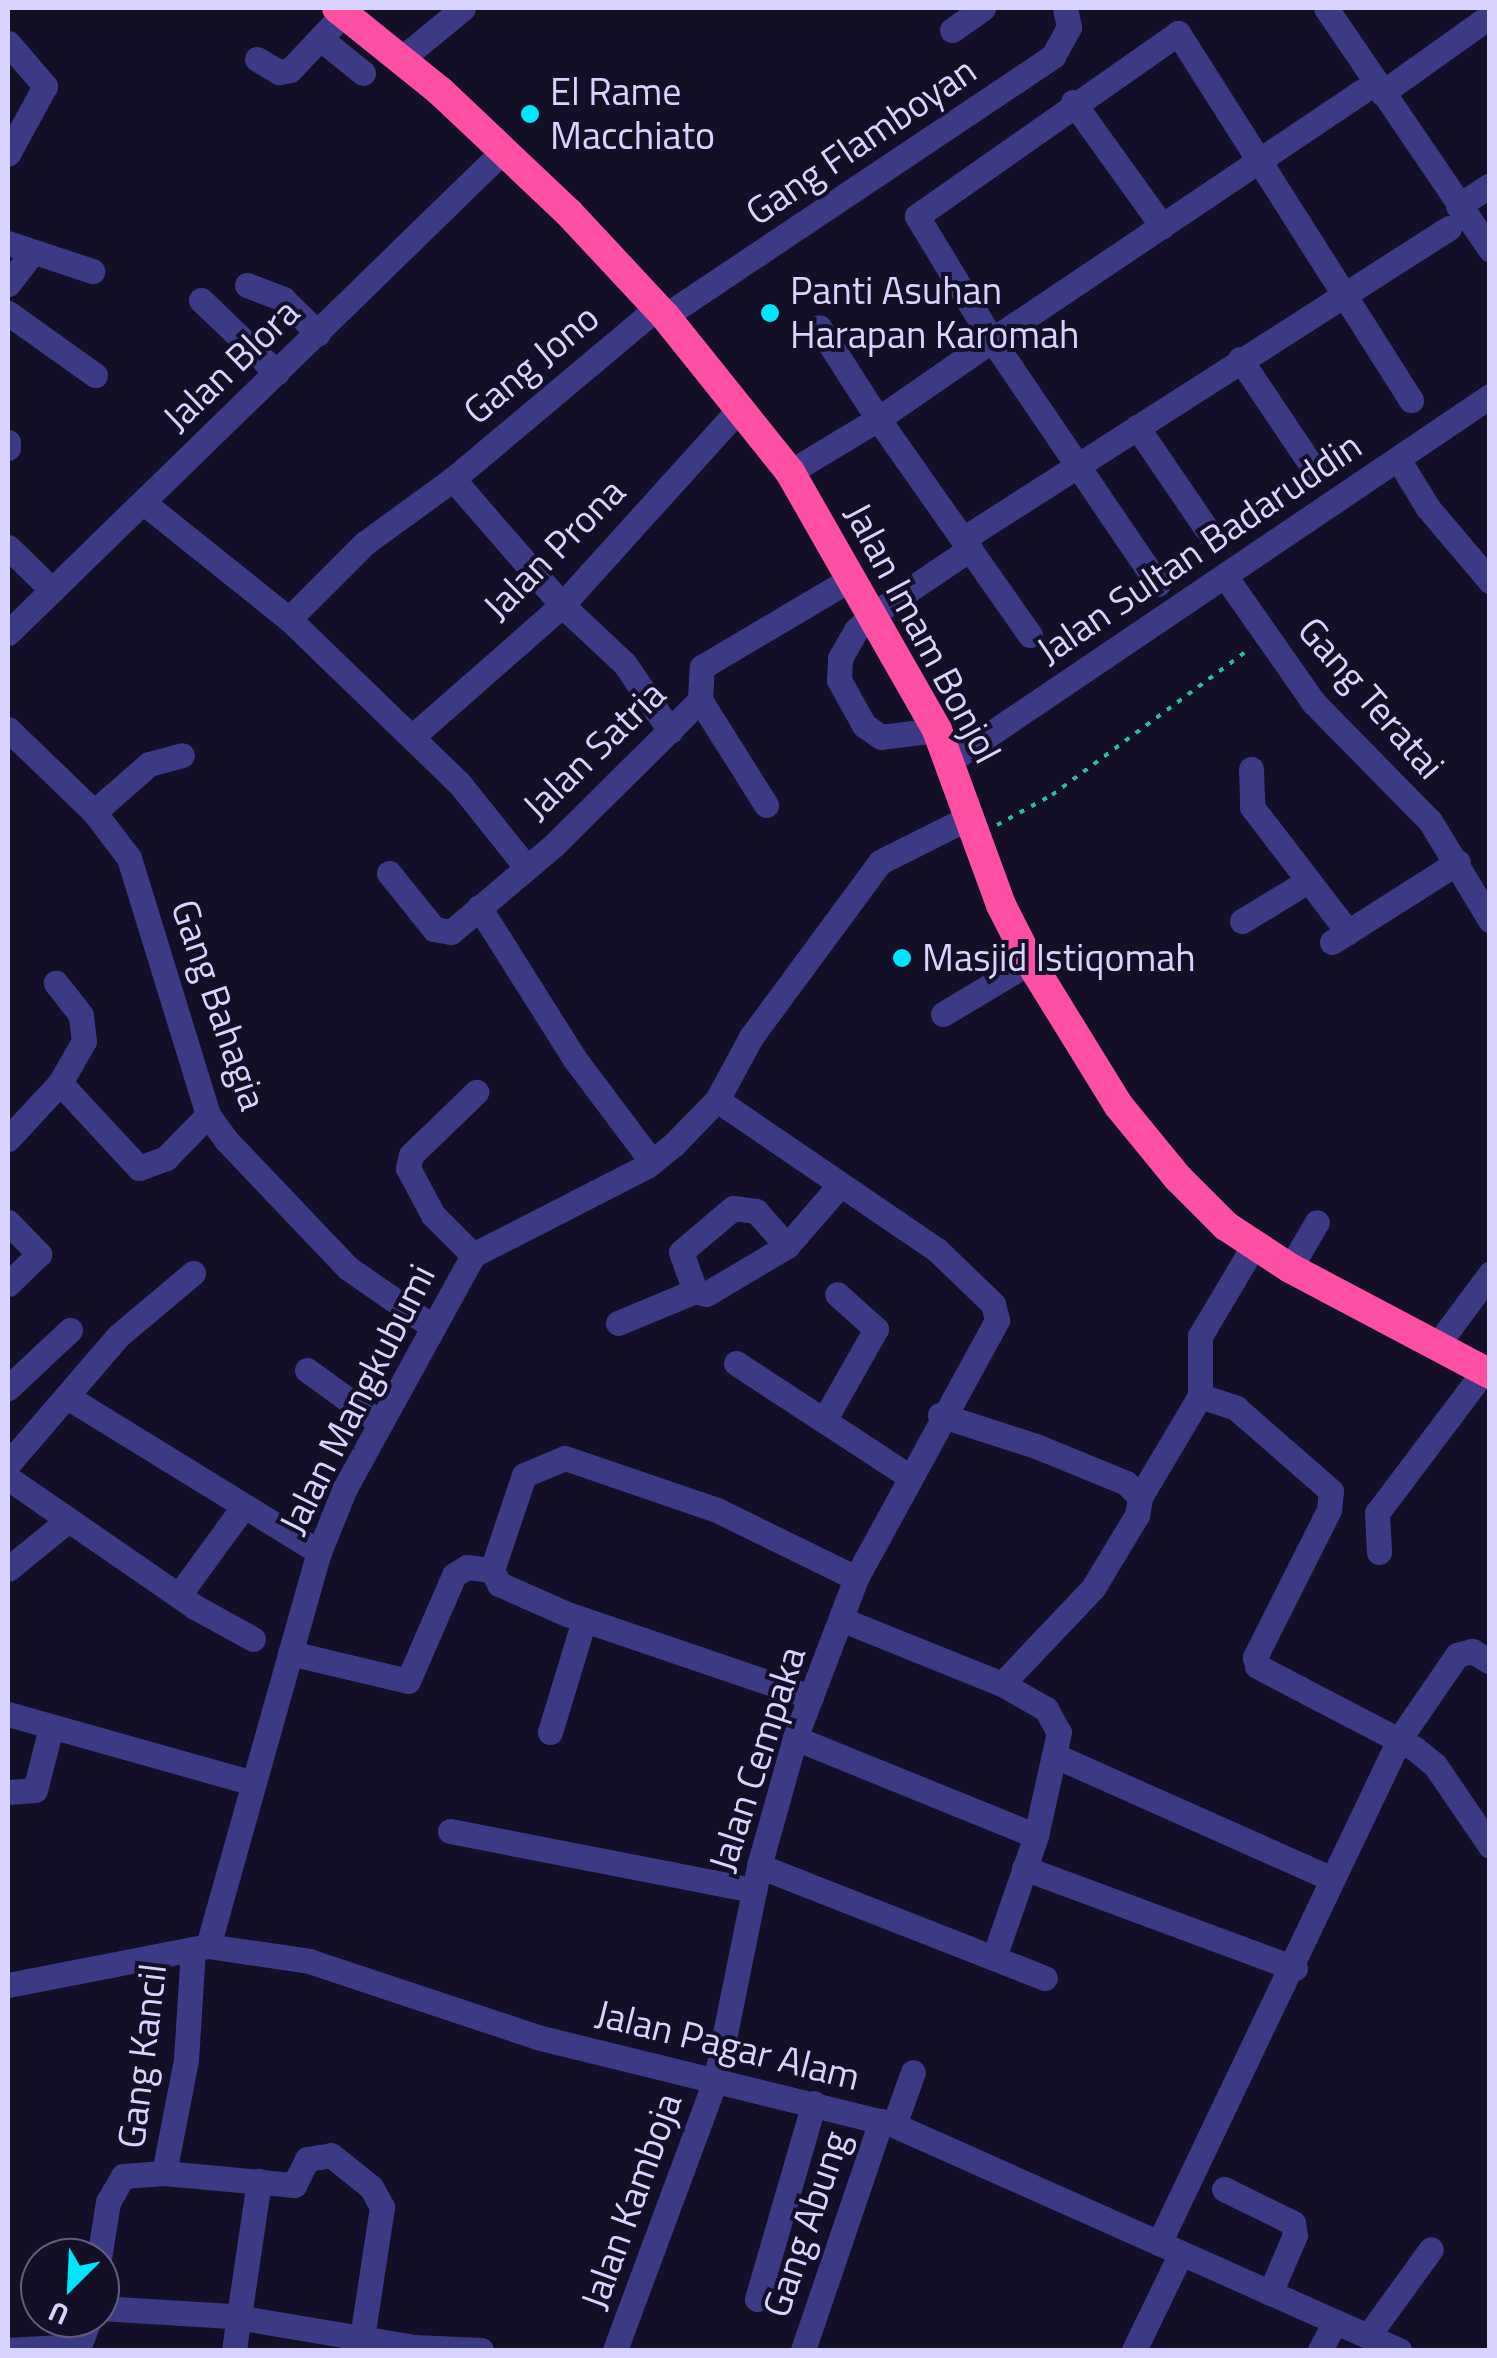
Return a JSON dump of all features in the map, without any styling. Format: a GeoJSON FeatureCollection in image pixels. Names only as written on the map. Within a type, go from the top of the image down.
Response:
{"type":"FeatureCollection","features":[{"type":"Feature","properties":{"kind":"highway","name":"Jalan Imam Bonjol"},"geometry":{"type":"LineString","coordinates":[[341,10],[504,150],[661,311],[742,407],[790,472],[938,730],[973,827],[1030,962],[1119,1106],[1178,1178],[1254,1245],[1290,1268],[1487,1373]]}},
{"type":"Feature","properties":{"kind":"street"},"geometry":{"type":"LineString","coordinates":[[401,59],[463,8]]}},
{"type":"Feature","properties":{"kind":"street"},"geometry":{"type":"LineString","coordinates":[[952,30],[983,8]]}},
{"type":"Feature","properties":{"kind":"street","name":"Gang Flamboyan"},"geometry":{"type":"LineString","coordinates":[[661,311],[1053,56],[1069,27],[1065,8]]}},
{"type":"Feature","properties":{"kind":"street"},"geometry":{"type":"LineString","coordinates":[[1326,8],[1372,92],[1453,217],[1490,248]]}},
{"type":"Feature","properties":{"kind":"street"},"geometry":{"type":"LineString","coordinates":[[258,59],[285,72],[321,39],[341,10]]}},
{"type":"Feature","properties":{"kind":"street"},"geometry":{"type":"LineString","coordinates":[[790,472],[878,418],[1258,162],[1490,16]]}},
{"type":"Feature","properties":{"kind":"street"},"geometry":{"type":"LineString","coordinates":[[1158,584],[992,340],[917,216],[1073,102],[1178,32],[1340,295],[1412,400]]}},
{"type":"Feature","properties":{"kind":"street"},"geometry":{"type":"LineString","coordinates":[[321,39],[363,73]]}},
{"type":"Feature","properties":{"kind":"street"},"geometry":{"type":"LineString","coordinates":[[8,43],[45,86],[8,154]]}},
{"type":"Feature","properties":{"kind":"street"},"geometry":{"type":"LineString","coordinates":[[1073,102],[1162,226]]}},
{"type":"Feature","properties":{"kind":"street","name":"Jalan Blora"},"geometry":{"type":"LineString","coordinates":[[8,633],[504,150]]}},
{"type":"Feature","properties":{"kind":"street"},"geometry":{"type":"LineString","coordinates":[[938,730],[881,736],[864,725],[839,680],[848,644],[874,613],[1078,466],[1453,217],[1490,185]]}},
{"type":"Feature","properties":{"kind":"street"},"geometry":{"type":"LineString","coordinates":[[8,284],[19,249],[92,270]]}},
{"type":"Feature","properties":{"kind":"street"},"geometry":{"type":"LineString","coordinates":[[247,285],[282,299],[318,333]]}},
{"type":"Feature","properties":{"kind":"street"},"geometry":{"type":"LineString","coordinates":[[200,300],[278,373]]}},
{"type":"Feature","properties":{"kind":"street","name":"Gang Jono"},"geometry":{"type":"LineString","coordinates":[[289,619],[365,543],[453,479],[661,311]]}},
{"type":"Feature","properties":{"kind":"street"},"geometry":{"type":"LineString","coordinates":[[8,312],[95,375]]}},
{"type":"Feature","properties":{"kind":"street"},"geometry":{"type":"LineString","coordinates":[[819,327],[1030,635]]}},
{"type":"Feature","properties":{"kind":"street"},"geometry":{"type":"LineString","coordinates":[[1240,359],[1314,469]]}},
{"type":"Feature","properties":{"kind":"street","name":"Jalan Sultan Badaruddin"},"geometry":{"type":"LineString","coordinates":[[950,761],[1490,396]]}},
{"type":"Feature","properties":{"kind":"street","name":"Jalan Prona"},"geometry":{"type":"LineString","coordinates":[[412,737],[562,605],[742,407]]}},
{"type":"Feature","properties":{"kind":"street"},"geometry":{"type":"LineString","coordinates":[[1137,428],[1206,528]]}},
{"type":"Feature","properties":{"kind":"street"},"geometry":{"type":"LineString","coordinates":[[1398,459],[1428,508],[1490,581]]}},
{"type":"Feature","properties":{"kind":"street"},"geometry":{"type":"LineString","coordinates":[[453,479],[562,605],[625,664],[670,731]]}},
{"type":"Feature","properties":{"kind":"street"},"geometry":{"type":"LineString","coordinates":[[144,503],[289,619],[459,783],[526,867]]}},
{"type":"Feature","properties":{"kind":"street"},"geometry":{"type":"LineString","coordinates":[[8,547],[52,590]]}},
{"type":"Feature","properties":{"kind":"street","name":"Gang Teratai"},"geometry":{"type":"LineString","coordinates":[[1225,576],[1314,703],[1430,822],[1490,920]]}},
{"type":"Feature","properties":{"kind":"street","name":"Jalan Satria"},"geometry":{"type":"LineString","coordinates":[[389,873],[438,931],[451,932],[526,867],[700,700],[702,667],[852,578]]}},
{"type":"Feature","properties":{"kind":"street"},"geometry":{"type":"LineString","coordinates":[[700,700],[766,805]]}},
{"type":"Feature","properties":{"kind":"street","name":"Gang Bahagia"},"geometry":{"type":"LineString","coordinates":[[8,728],[94,812],[129,858],[208,1115],[238,1156],[348,1268],[430,1326]]}},
{"type":"Feature","properties":{"kind":"street"},"geometry":{"type":"LineString","coordinates":[[94,812],[149,764],[182,755]]}},
{"type":"Feature","properties":{"kind":"street"},"geometry":{"type":"LineString","coordinates":[[1251,769],[1252,808],[1308,880],[1340,937],[1458,862]]}},
{"type":"Feature","properties":{"kind":"street","name":"Jalan Mangkubumi"},"geometry":{"type":"LineString","coordinates":[[200,1948],[319,1552],[430,1326],[473,1255],[652,1162],[717,1100],[752,1037],[880,862],[973,827]]}},
{"type":"Feature","properties":{"kind":"street"},"geometry":{"type":"LineString","coordinates":[[1242,921],[1308,880]]}},
{"type":"Feature","properties":{"kind":"street"},"geometry":{"type":"LineString","coordinates":[[478,907],[574,1058],[652,1162]]}},
{"type":"Feature","properties":{"kind":"street"},"geometry":{"type":"LineString","coordinates":[[943,1014],[1030,962]]}},
{"type":"Feature","properties":{"kind":"street"},"geometry":{"type":"LineString","coordinates":[[8,1139],[60,1083],[86,1026],[56,983]]}},
{"type":"Feature","properties":{"kind":"street"},"geometry":{"type":"LineString","coordinates":[[60,1083],[138,1168],[166,1158],[208,1115]]}},
{"type":"Feature","properties":{"kind":"street"},"geometry":{"type":"LineString","coordinates":[[473,1255],[433,1215],[408,1168],[411,1155],[476,1092]]}},
{"type":"Feature","properties":{"kind":"street","name":"Jalan Cempaka"},"geometry":{"type":"LineString","coordinates":[[716,2078],[756,1878],[810,1697],[843,1620],[856,1578],[940,1416],[997,1320],[993,1304],[936,1250],[717,1100]]}},
{"type":"Feature","properties":{"kind":"street"},"geometry":{"type":"LineString","coordinates":[[618,1323],[694,1291],[706,1294],[788,1246],[840,1186]]}},
{"type":"Feature","properties":{"kind":"street"},"geometry":{"type":"LineString","coordinates":[[694,1291],[682,1250],[734,1208],[756,1211],[788,1246]]}},
{"type":"Feature","properties":{"kind":"street"},"geometry":{"type":"LineString","coordinates":[[8,1222],[39,1254],[8,1284]]}},
{"type":"Feature","properties":{"kind":"street"},"geometry":{"type":"LineString","coordinates":[[1290,1268],[1317,1222]]}},
{"type":"Feature","properties":{"kind":"street"},"geometry":{"type":"LineString","coordinates":[[1002,1684],[1093,1588],[1137,1515],[1140,1496],[1200,1396],[1200,1336],[1254,1245]]}},
{"type":"Feature","properties":{"kind":"street"},"geometry":{"type":"LineString","coordinates":[[8,1464],[69,1398],[118,1336],[193,1273]]}},
{"type":"Feature","properties":{"kind":"street"},"geometry":{"type":"LineString","coordinates":[[1437,1345],[1490,1274]]}},
{"type":"Feature","properties":{"kind":"street"},"geometry":{"type":"LineString","coordinates":[[826,1417],[876,1329],[838,1294]]}},
{"type":"Feature","properties":{"kind":"street"},"geometry":{"type":"LineString","coordinates":[[8,1388],[70,1330]]}},
{"type":"Feature","properties":{"kind":"street"},"geometry":{"type":"LineString","coordinates":[[736,1363],[826,1417],[909,1476]]}},
{"type":"Feature","properties":{"kind":"street"},"geometry":{"type":"LineString","coordinates":[[307,1370],[380,1423]]}},
{"type":"Feature","properties":{"kind":"street"},"geometry":{"type":"LineString","coordinates":[[1379,1552],[1378,1513],[1384,1501],[1487,1373]]}},
{"type":"Feature","properties":{"kind":"street"},"geometry":{"type":"LineString","coordinates":[[1200,1396],[1236,1408],[1331,1492],[1329,1510],[1255,1657],[1257,1666],[1400,1738],[1436,1766],[1490,1846]]}},
{"type":"Feature","properties":{"kind":"street"},"geometry":{"type":"LineString","coordinates":[[69,1398],[319,1552]]}},
{"type":"Feature","properties":{"kind":"street"},"geometry":{"type":"LineString","coordinates":[[940,1416],[1036,1446],[1126,1483],[1140,1496]]}},
{"type":"Feature","properties":{"kind":"street"},"geometry":{"type":"LineString","coordinates":[[810,1697],[584,1620],[498,1584],[492,1570],[524,1475],[556,1458],[717,1510],[856,1578]]}},
{"type":"Feature","properties":{"kind":"street"},"geometry":{"type":"LineString","coordinates":[[8,1478],[179,1595],[253,1639]]}},
{"type":"Feature","properties":{"kind":"street"},"geometry":{"type":"LineString","coordinates":[[179,1595],[244,1506]]}},
{"type":"Feature","properties":{"kind":"street"},"geometry":{"type":"LineString","coordinates":[[8,1569],[68,1521]]}},
{"type":"Feature","properties":{"kind":"street"},"geometry":{"type":"LineString","coordinates":[[290,1653],[408,1681],[454,1575],[467,1567],[492,1570]]}},
{"type":"Feature","properties":{"kind":"street"},"geometry":{"type":"LineString","coordinates":[[550,1732],[584,1620]]}},
{"type":"Feature","properties":{"kind":"street"},"geometry":{"type":"LineString","coordinates":[[843,1620],[1002,1684],[1046,1710],[1059,1732],[1058,1758],[1036,1836],[994,1957]]}},
{"type":"Feature","properties":{"kind":"street"},"geometry":{"type":"LineString","coordinates":[[1134,2350],[1170,2248],[1295,1968],[1330,1878],[1400,1738],[1454,1658],[1468,1650],[1490,1662]]}},
{"type":"Feature","properties":{"kind":"street"},"geometry":{"type":"LineString","coordinates":[[8,1714],[250,1782]]}},
{"type":"Feature","properties":{"kind":"street"},"geometry":{"type":"LineString","coordinates":[[8,1792],[35,1790],[51,1727]]}},
{"type":"Feature","properties":{"kind":"street"},"geometry":{"type":"LineString","coordinates":[[795,1738],[1036,1836]]}},
{"type":"Feature","properties":{"kind":"street"},"geometry":{"type":"LineString","coordinates":[[1058,1758],[1330,1878]]}},
{"type":"Feature","properties":{"kind":"street"},"geometry":{"type":"LineString","coordinates":[[450,1831],[756,1878],[994,1957],[1045,1978]]}},
{"type":"Feature","properties":{"kind":"street"},"geometry":{"type":"LineString","coordinates":[[1024,1868],[1295,1968]]}},
{"type":"Feature","properties":{"kind":"street","name":"Jalan Pagar Alam"},"geometry":{"type":"LineString","coordinates":[[8,1986],[200,1948],[309,1960],[537,2037],[888,2123],[1399,2350]]}},
{"type":"Feature","properties":{"kind":"street","name":"Gang Kancil"},"geometry":{"type":"LineString","coordinates":[[164,2173],[186,2060],[200,1948]]}},
{"type":"Feature","properties":{"kind":"street","name":"Gang Abung"},"geometry":{"type":"LineString","coordinates":[[804,2350],[888,2123],[914,2072]]}},
{"type":"Feature","properties":{"kind":"street","name":"Jalan Kamboja"},"geometry":{"type":"LineString","coordinates":[[616,2350],[716,2078]]}},
{"type":"Feature","properties":{"kind":"street"},"geometry":{"type":"LineString","coordinates":[[757,2299],[814,2103]]}},
{"type":"Feature","properties":{"kind":"street"},"geometry":{"type":"LineString","coordinates":[[103,2238],[114,2184],[129,2174],[164,2173],[299,2184],[307,2159],[320,2154],[342,2161],[376,2193],[382,2206],[360,2344]]}},
{"type":"Feature","properties":{"kind":"street"},"geometry":{"type":"LineString","coordinates":[[234,2350],[259,2181]]}},
{"type":"Feature","properties":{"kind":"street"},"geometry":{"type":"LineString","coordinates":[[1224,2189],[1292,2223],[1295,2235],[1270,2293]]}},
{"type":"Feature","properties":{"kind":"street"},"geometry":{"type":"LineString","coordinates":[[1368,2336],[1431,2249]]}},
{"type":"Feature","properties":{"kind":"street"},"geometry":{"type":"LineString","coordinates":[[120,2309],[240,2317],[360,2344],[481,2350]]}},
{"type":"Feature","properties":{"kind":"street"},"geometry":{"type":"LineString","coordinates":[[1320,2350],[1334,2322]]}},
{"type":"Feature","properties":{"kind":"street"},"geometry":{"type":"LineString","coordinates":[[8,2350],[75,2349]]}},
{"type":"Feature","properties":{"kind":"path"},"geometry":{"type":"LineString","coordinates":[[973,827],[1052,795],[1267,636]]}},
{"type":"Feature","properties":{"kind":"place","name":"El Rame Macchiato"},"geometry":{"type":"Point","coordinates":[530,114]}},
{"type":"Feature","properties":{"kind":"place","name":"Panti Asuhan Harapan Karomah"},"geometry":{"type":"Point","coordinates":[770,313]}},
{"type":"Feature","properties":{"kind":"place","name":"Masjid Istiqomah"},"geometry":{"type":"Point","coordinates":[902,958]}}]}
